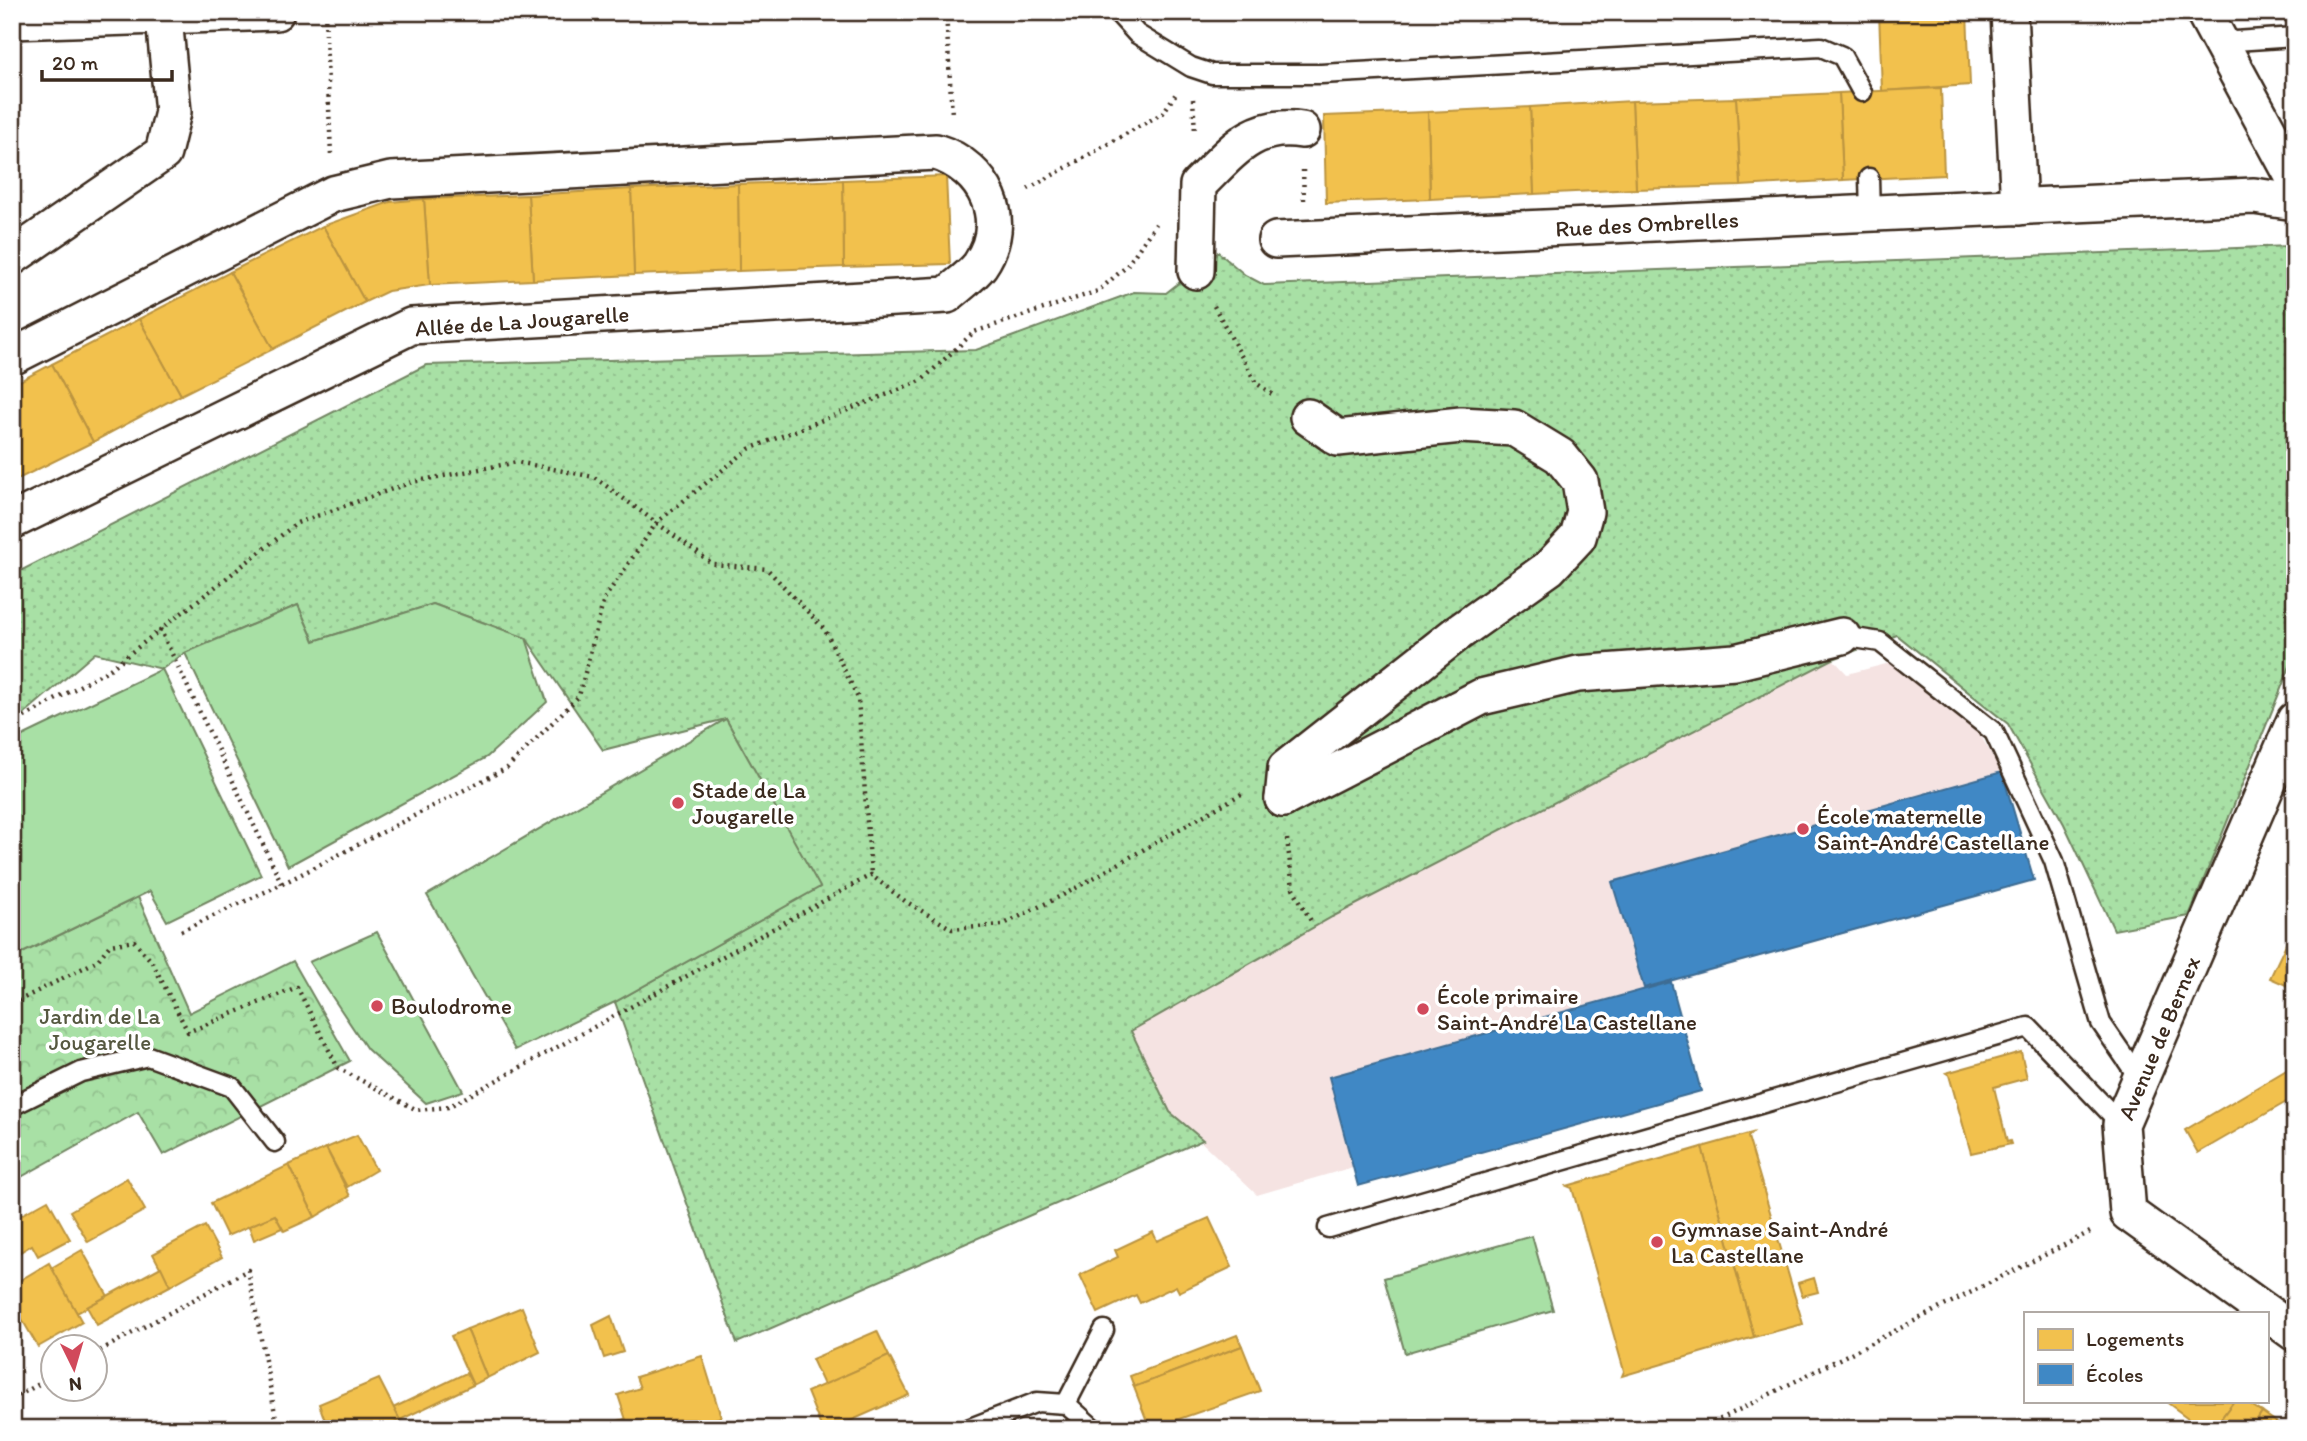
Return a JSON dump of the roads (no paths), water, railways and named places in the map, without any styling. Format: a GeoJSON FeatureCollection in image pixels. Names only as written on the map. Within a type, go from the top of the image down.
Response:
{"type":"FeatureCollection","features":[{"type":"Feature","properties":{"kind":"street"},"geometry":{"type":"LineString","coordinates":[[12,21],[164,18],[276,12]]}},
{"type":"Feature","properties":{"kind":"street"},"geometry":{"type":"LineString","coordinates":[[2010,12],[2019,207]]}},
{"type":"Feature","properties":{"kind":"street"},"geometry":{"type":"LineString","coordinates":[[12,257],[163,153],[173,112],[164,18]]}},
{"type":"Feature","properties":{"kind":"street"},"geometry":{"type":"LineString","coordinates":[[2212,27],[2295,180]]}},
{"type":"Feature","properties":{"kind":"street"},"geometry":{"type":"LineString","coordinates":[[1196,271],[1198,186],[1246,138],[1281,127],[1302,130]]}},
{"type":"Feature","properties":{"kind":"street","name":"Allée de La Jougarelle"},"geometry":{"type":"LineString","coordinates":[[12,358],[333,194],[391,180],[936,152],[954,158],[979,178],[993,207],[992,236],[979,266],[947,295],[411,326],[12,521]]}},
{"type":"Feature","properties":{"kind":"street","name":"Rue des Ombrelles"},"geometry":{"type":"LineString","coordinates":[[1276,240],[2254,196],[2295,202]]}},
{"type":"Feature","properties":{"kind":"street"},"geometry":{"type":"LineString","coordinates":[[1308,417],[1338,438],[1461,425],[1514,428],[1560,456],[1580,481],[1585,512],[1578,537],[1549,568],[1455,635],[1284,784],[1480,697],[1578,674],[1735,662],[1842,636]]}},
{"type":"Feature","properties":{"kind":"street","name":"Avenue de Bernex"},"geometry":{"type":"LineString","coordinates":[[2266,1312],[2129,1213],[2121,1124],[2295,720]]}},
{"type":"Feature","properties":{"kind":"street","name":"Avenue de Bernex"},"geometry":{"type":"LineString","coordinates":[[2268,1313],[2295,1333]]}},
{"type":"Feature","properties":{"kind":"lane"},"geometry":{"type":"LineString","coordinates":[[1116,12],[1137,34],[1191,67],[1212,74],[1321,75],[1821,47],[1842,57],[1862,92]]}},
{"type":"Feature","properties":{"kind":"lane"},"geometry":{"type":"LineString","coordinates":[[2212,27],[2295,37]]}},
{"type":"Feature","properties":{"kind":"lane"},"geometry":{"type":"LineString","coordinates":[[1869,178],[1870,214]]}},
{"type":"Feature","properties":{"kind":"lane"},"geometry":{"type":"LineString","coordinates":[[1842,636],[1880,642],[1994,732],[2054,861],[2101,1023],[2141,1081]]}},
{"type":"Feature","properties":{"kind":"lane"},"geometry":{"type":"LineString","coordinates":[[1328,1228],[2028,1027],[2121,1124]]}},
{"type":"Feature","properties":{"kind":"lane"},"geometry":{"type":"LineString","coordinates":[[12,1106],[81,1072],[148,1056],[232,1087],[275,1142]]}},
{"type":"Feature","properties":{"kind":"lane"},"geometry":{"type":"LineString","coordinates":[[1066,1404],[1104,1330]]}},
{"type":"Feature","properties":{"kind":"lane"},"geometry":{"type":"LineString","coordinates":[[968,1429],[1037,1402],[1066,1404],[1094,1429]]}},
{"type":"Feature","properties":{"kind":"place","name":"Stade de La Jougarelle"},"geometry":{"type":"Point","coordinates":[678,803]}},
{"type":"Feature","properties":{"kind":"place","name":"École maternelle Saint-André Castellane"},"geometry":{"type":"Point","coordinates":[1803,829]}},
{"type":"Feature","properties":{"kind":"place","name":"Boulodrome"},"geometry":{"type":"Point","coordinates":[377,1006]}},
{"type":"Feature","properties":{"kind":"place","name":"École primaire Saint-André La Castellane"},"geometry":{"type":"Point","coordinates":[1423,1009]}},
{"type":"Feature","properties":{"kind":"place","name":"Gymnase Saint-André La Castellane"},"geometry":{"type":"Point","coordinates":[1657,1242]}},
{"type":"Feature","properties":{"kind":"park label","name":"Jardin de La Jougarelle"},"geometry":{"type":"Point","coordinates":[100,1029]}}]}
